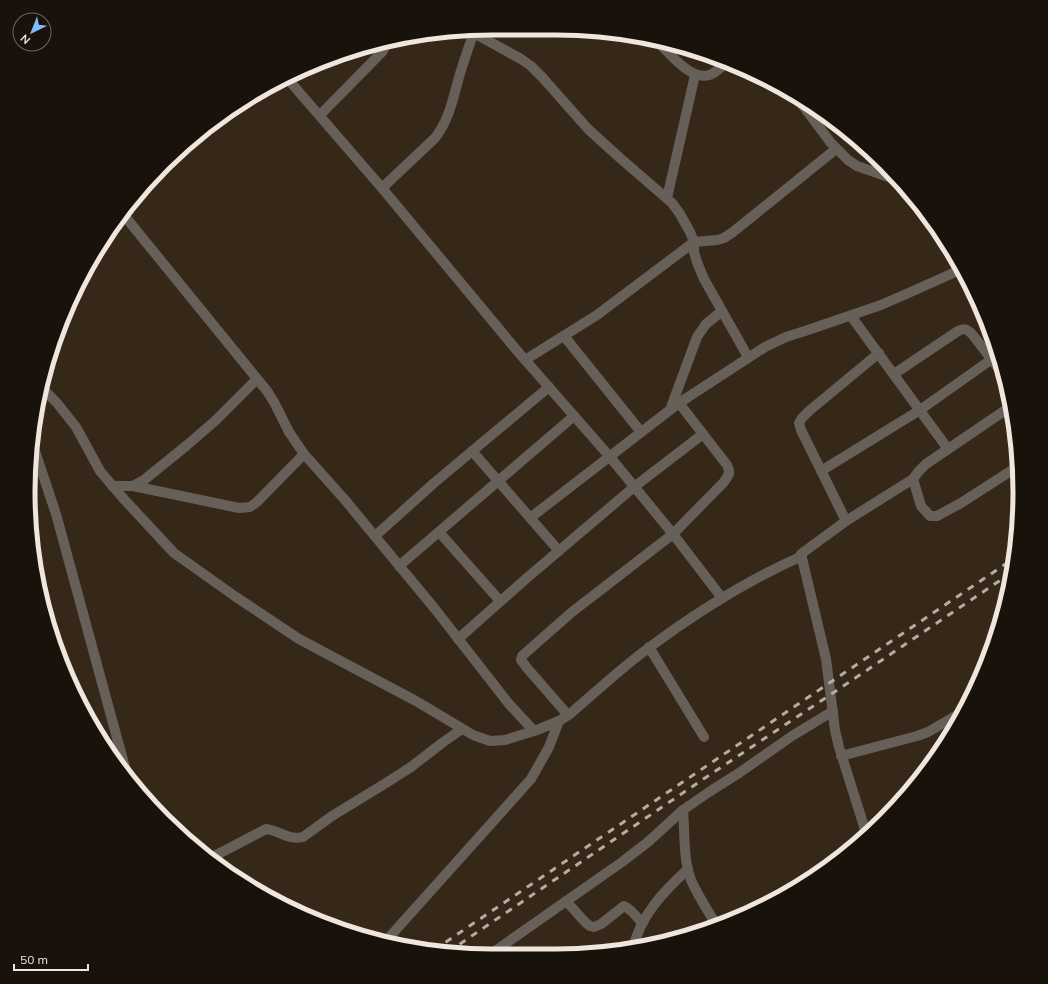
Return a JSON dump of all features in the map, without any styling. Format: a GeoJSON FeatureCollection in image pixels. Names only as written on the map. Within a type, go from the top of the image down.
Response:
{"type":"FeatureCollection","features":[{"type":"Feature","properties":{"kind":"street"},"geometry":{"type":"LineString","coordinates":[[481,35],[531,66],[588,129],[672,203],[690,232],[694,242],[694,252],[704,279],[748,357]]}},
{"type":"Feature","properties":{"kind":"street"},"geometry":{"type":"LineString","coordinates":[[382,188],[435,138],[442,129],[451,107],[472,36]]}},
{"type":"Feature","properties":{"kind":"street"},"geometry":{"type":"LineString","coordinates":[[320,115],[384,49]]}},
{"type":"Feature","properties":{"kind":"street"},"geometry":{"type":"LineString","coordinates":[[665,49],[677,61],[695,75],[703,77],[710,75],[722,66]]}},
{"type":"Feature","properties":{"kind":"street"},"geometry":{"type":"LineString","coordinates":[[667,198],[695,75]]}},
{"type":"Feature","properties":{"kind":"street"},"geometry":{"type":"LineString","coordinates":[[290,82],[382,188],[549,387],[610,456],[722,598]]}},
{"type":"Feature","properties":{"kind":"street"},"geometry":{"type":"LineString","coordinates":[[806,109],[836,149],[848,160],[857,166],[886,176]]}},
{"type":"Feature","properties":{"kind":"street"},"geometry":{"type":"LineString","coordinates":[[526,360],[609,307],[694,242],[717,240],[724,238],[733,232],[836,149]]}},
{"type":"Feature","properties":{"kind":"street"},"geometry":{"type":"LineString","coordinates":[[126,218],[274,402],[283,421],[304,454],[345,500],[436,609],[509,704],[534,731]]}},
{"type":"Feature","properties":{"kind":"street"},"geometry":{"type":"LineString","coordinates":[[530,518],[679,403],[765,347],[786,337],[881,305],[956,271]]}},
{"type":"Feature","properties":{"kind":"street"},"geometry":{"type":"LineString","coordinates":[[670,410],[697,337],[706,324],[722,311]]}},
{"type":"Feature","properties":{"kind":"street"},"geometry":{"type":"LineString","coordinates":[[851,316],[948,449]]}},
{"type":"Feature","properties":{"kind":"street"},"geometry":{"type":"LineString","coordinates":[[821,471],[920,410],[992,359],[972,334],[968,330],[964,329],[958,331],[894,374]]}},
{"type":"Feature","properties":{"kind":"street"},"geometry":{"type":"LineString","coordinates":[[564,336],[641,432]]}},
{"type":"Feature","properties":{"kind":"street"},"geometry":{"type":"LineString","coordinates":[[846,520],[801,430],[799,423],[809,411],[879,353]]}},
{"type":"Feature","properties":{"kind":"street"},"geometry":{"type":"LineString","coordinates":[[133,486],[144,480],[186,446],[215,421],[257,380]]}},
{"type":"Feature","properties":{"kind":"street"},"geometry":{"type":"LineString","coordinates":[[375,536],[472,451],[549,387]]}},
{"type":"Feature","properties":{"kind":"street"},"geometry":{"type":"LineString","coordinates":[[47,393],[76,427],[100,471],[112,486],[181,559],[299,639],[403,694],[473,735],[490,741],[506,740],[559,721],[649,647],[712,604],[755,579],[802,556]]}},
{"type":"Feature","properties":{"kind":"street"},"geometry":{"type":"LineString","coordinates":[[568,715],[527,668],[521,660],[522,656],[572,612],[673,534],[719,487],[729,474],[727,465],[679,403]]}},
{"type":"Feature","properties":{"kind":"street"},"geometry":{"type":"LineString","coordinates":[[865,829],[835,730],[826,659],[801,554],[846,520],[912,479],[926,464],[1005,410]]}},
{"type":"Feature","properties":{"kind":"street"},"geometry":{"type":"LineString","coordinates":[[399,566],[574,416]]}},
{"type":"Feature","properties":{"kind":"street"},"geometry":{"type":"LineString","coordinates":[[458,639],[500,601],[634,487],[703,434]]}},
{"type":"Feature","properties":{"kind":"street"},"geometry":{"type":"LineString","coordinates":[[472,451],[499,480],[559,551]]}},
{"type":"Feature","properties":{"kind":"street"},"geometry":{"type":"LineString","coordinates":[[112,486],[133,486],[245,508],[254,504],[262,497],[304,454]]}},
{"type":"Feature","properties":{"kind":"street"},"geometry":{"type":"LineString","coordinates":[[37,456],[56,514],[124,762]]}},
{"type":"Feature","properties":{"kind":"street"},"geometry":{"type":"LineString","coordinates":[[912,479],[921,506],[930,516],[937,516],[961,503],[1012,470]]}},
{"type":"Feature","properties":{"kind":"street"},"geometry":{"type":"LineString","coordinates":[[439,532],[500,601]]}},
{"type":"Feature","properties":{"kind":"street"},"geometry":{"type":"LineString","coordinates":[[649,647],[704,737]]}},
{"type":"Feature","properties":{"kind":"street"},"geometry":{"type":"LineString","coordinates":[[498,949],[608,873],[684,810],[709,792],[792,736],[833,711]]}},
{"type":"Feature","properties":{"kind":"street"},"geometry":{"type":"LineString","coordinates":[[842,756],[917,736],[928,732],[954,716]]}},
{"type":"Feature","properties":{"kind":"street"},"geometry":{"type":"LineString","coordinates":[[390,937],[531,779],[549,747],[559,721]]}},
{"type":"Feature","properties":{"kind":"street"},"geometry":{"type":"LineString","coordinates":[[215,856],[266,829],[292,837],[303,837],[332,816],[411,767],[462,729]]}},
{"type":"Feature","properties":{"kind":"street"},"geometry":{"type":"LineString","coordinates":[[684,810],[685,849],[688,869],[691,880],[714,921]]}},
{"type":"Feature","properties":{"kind":"street"},"geometry":{"type":"LineString","coordinates":[[635,942],[646,916],[660,898],[688,869]]}},
{"type":"Feature","properties":{"kind":"street"},"geometry":{"type":"LineString","coordinates":[[566,901],[586,923],[592,927],[601,924],[624,906],[630,909],[642,923]]}},
{"type":"Feature","properties":{"kind":"railway"},"geometry":{"type":"LineString","coordinates":[[440,946],[1007,563]]}},
{"type":"Feature","properties":{"kind":"railway"},"geometry":{"type":"LineString","coordinates":[[455,947],[1005,577]]}}]}
